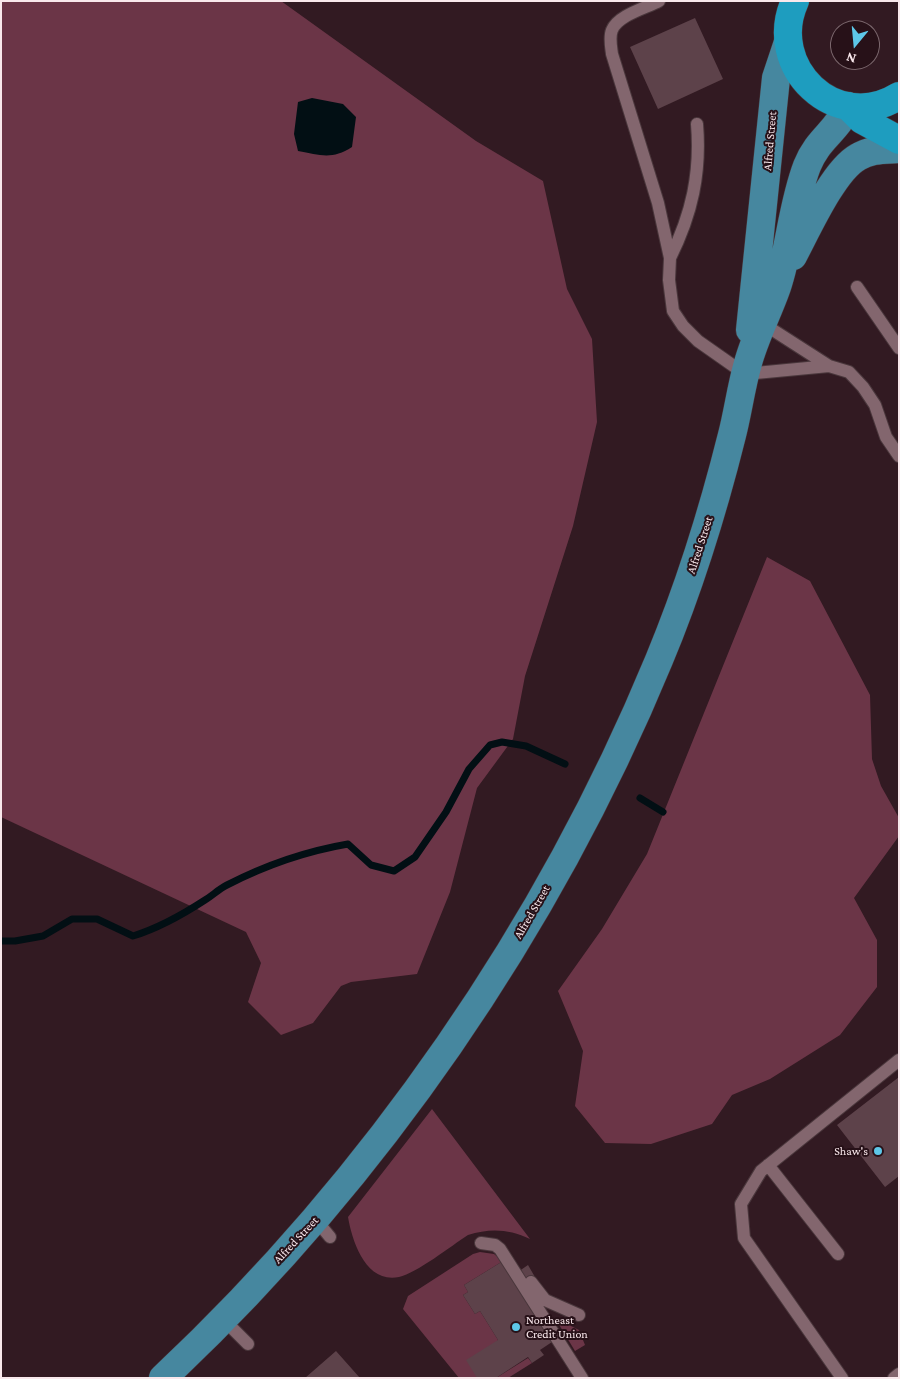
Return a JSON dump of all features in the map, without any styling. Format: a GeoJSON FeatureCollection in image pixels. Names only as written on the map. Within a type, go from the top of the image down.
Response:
{"type":"FeatureCollection","features":[{"type":"Feature","properties":{"kind":"highway"},"geometry":{"type":"LineString","coordinates":[[785,1],[788,42],[794,65],[808,84],[826,98],[848,106],[879,105],[899,96]]}},
{"type":"Feature","properties":{"kind":"highway"},"geometry":{"type":"LineString","coordinates":[[788,42],[788,25],[796,1]]}},
{"type":"Feature","properties":{"kind":"highway"},"geometry":{"type":"LineString","coordinates":[[848,106],[862,120],[899,140]]}},
{"type":"Feature","properties":{"kind":"main road","name":"Alfred Street"},"geometry":{"type":"LineString","coordinates":[[747,367],[776,78],[788,42]]}},
{"type":"Feature","properties":{"kind":"main road","name":"Alfred Street"},"geometry":{"type":"LineString","coordinates":[[164,1378],[222,1318],[323,1228],[443,1054],[516,940],[582,825],[659,660],[696,560],[732,434],[747,367],[777,286],[807,168],[819,143],[840,123],[848,106]]}},
{"type":"Feature","properties":{"kind":"main road"},"geometry":{"type":"LineString","coordinates":[[777,286],[831,187],[844,170],[858,157],[867,153],[880,149],[899,149]]}},
{"type":"Feature","properties":{"kind":"lane"},"geometry":{"type":"LineString","coordinates":[[660,1],[619,21],[612,29],[611,38],[612,54],[658,203],[670,258],[669,280],[673,310],[683,326],[698,341],[747,367],[829,366]]}},
{"type":"Feature","properties":{"kind":"lane"},"geometry":{"type":"LineString","coordinates":[[670,258],[684,229],[698,178],[699,152],[696,124]]}},
{"type":"Feature","properties":{"kind":"lane"},"geometry":{"type":"LineString","coordinates":[[857,287],[899,348]]}},
{"type":"Feature","properties":{"kind":"lane"},"geometry":{"type":"LineString","coordinates":[[762,323],[829,366],[849,372],[876,405],[886,437],[899,456]]}},
{"type":"Feature","properties":{"kind":"lane"},"geometry":{"type":"LineString","coordinates":[[842,1378],[744,1238],[741,1204],[761,1171],[899,1060]]}},
{"type":"Feature","properties":{"kind":"lane"},"geometry":{"type":"LineString","coordinates":[[768,1165],[838,1254]]}},
{"type":"Feature","properties":{"kind":"lane"},"geometry":{"type":"LineString","coordinates":[[481,1243],[495,1245],[517,1261],[538,1293],[544,1306],[546,1321]]}},
{"type":"Feature","properties":{"kind":"lane"},"geometry":{"type":"LineString","coordinates":[[500,1248],[582,1378]]}},
{"type":"Feature","properties":{"kind":"lane"},"geometry":{"type":"LineString","coordinates":[[538,1293],[559,1308],[579,1315]]}},
{"type":"Feature","properties":{"kind":"lane"},"geometry":{"type":"LineString","coordinates":[[222,1318],[248,1344]]}},
{"type":"Feature","properties":{"kind":"lane"},"geometry":{"type":"LineString","coordinates":[[894,1378],[899,1374]]}},
{"type":"Feature","properties":{"kind":"shaded area"},"geometry":{"type":"Polygon","coordinates":[[[1,1],[281,1],[476,141],[543,181],[567,289],[592,339],[597,422],[573,526],[525,676],[513,739],[477,788],[450,892],[417,974],[351,982],[341,986],[313,1023],[281,1035],[248,1002],[261,963],[246,932],[1,817],[1,1]]]}},
{"type":"Feature","properties":{"kind":"shaded area"},"geometry":{"type":"Polygon","coordinates":[[[312,98],[343,104],[356,117],[352,147],[332,155],[319,155],[298,151],[294,134],[298,102],[312,98]]]}},
{"type":"Feature","properties":{"kind":"shaded area"},"geometry":{"type":"Polygon","coordinates":[[[767,557],[810,581],[870,695],[872,759],[881,786],[899,818],[899,836],[854,898],[877,940],[877,987],[840,1035],[770,1079],[732,1095],[712,1124],[651,1144],[605,1143],[575,1106],[583,1051],[558,991],[602,929],[647,854],[767,557]]]}},
{"type":"Feature","properties":{"kind":"shaded area"},"geometry":{"type":"Polygon","coordinates":[[[432,1109],[530,1239],[507,1231],[492,1231],[468,1235],[415,1270],[399,1277],[387,1277],[378,1274],[363,1259],[353,1237],[348,1217],[432,1109]]]}},
{"type":"Feature","properties":{"kind":"shaded area"},"geometry":{"type":"Polygon","coordinates":[[[480,1252],[494,1254],[503,1261],[464,1285],[468,1292],[463,1295],[475,1314],[480,1311],[498,1340],[477,1378],[459,1378],[403,1309],[408,1296],[473,1254],[480,1252]]]}},
{"type":"Feature","properties":{"kind":"shaded area"},"geometry":{"type":"Polygon","coordinates":[[[555,1318],[579,1330],[585,1345],[575,1351],[555,1318]]]}},
{"type":"Feature","properties":{"kind":"shaded area"},"geometry":{"type":"Polygon","coordinates":[[[528,1358],[532,1363],[508,1378],[496,1378],[528,1358]]]}},
{"type":"Feature","properties":{"kind":"building"},"geometry":{"type":"Polygon","coordinates":[[[695,18],[723,79],[658,109],[630,47],[695,18]]]}},
{"type":"Feature","properties":{"kind":"building","name":"Shaw's"},"geometry":{"type":"Polygon","coordinates":[[[899,1077],[899,1176],[885,1187],[837,1125],[899,1077]]]}},
{"type":"Feature","properties":{"kind":"building","name":"Northeast Credit Union"},"geometry":{"type":"Polygon","coordinates":[[[503,1261],[512,1276],[528,1265],[539,1284],[522,1294],[552,1342],[540,1350],[544,1355],[532,1363],[528,1357],[496,1378],[477,1378],[466,1360],[498,1340],[480,1311],[475,1314],[463,1295],[468,1292],[464,1285],[503,1261]]]}},
{"type":"Feature","properties":{"kind":"building"},"geometry":{"type":"Polygon","coordinates":[[[336,1351],[360,1378],[305,1378],[336,1351]]]}},
{"type":"Feature","properties":{"kind":"waterway"},"geometry":{"type":"LineString","coordinates":[[1,941],[15,941],[43,936],[72,919],[97,919],[133,936],[170,921],[241,878],[301,855],[348,844],[371,865],[394,871],[415,857],[446,812],[469,769],[490,745],[502,742],[526,746],[565,764]]}},
{"type":"Feature","properties":{"kind":"waterway"},"geometry":{"type":"LineString","coordinates":[[640,798],[663,812]]}},
{"type":"Feature","properties":{"kind":"place","name":"Shaw's"},"geometry":{"type":"Point","coordinates":[878,1151]}},
{"type":"Feature","properties":{"kind":"place","name":"Northeast Credit Union"},"geometry":{"type":"Point","coordinates":[516,1327]}}]}
